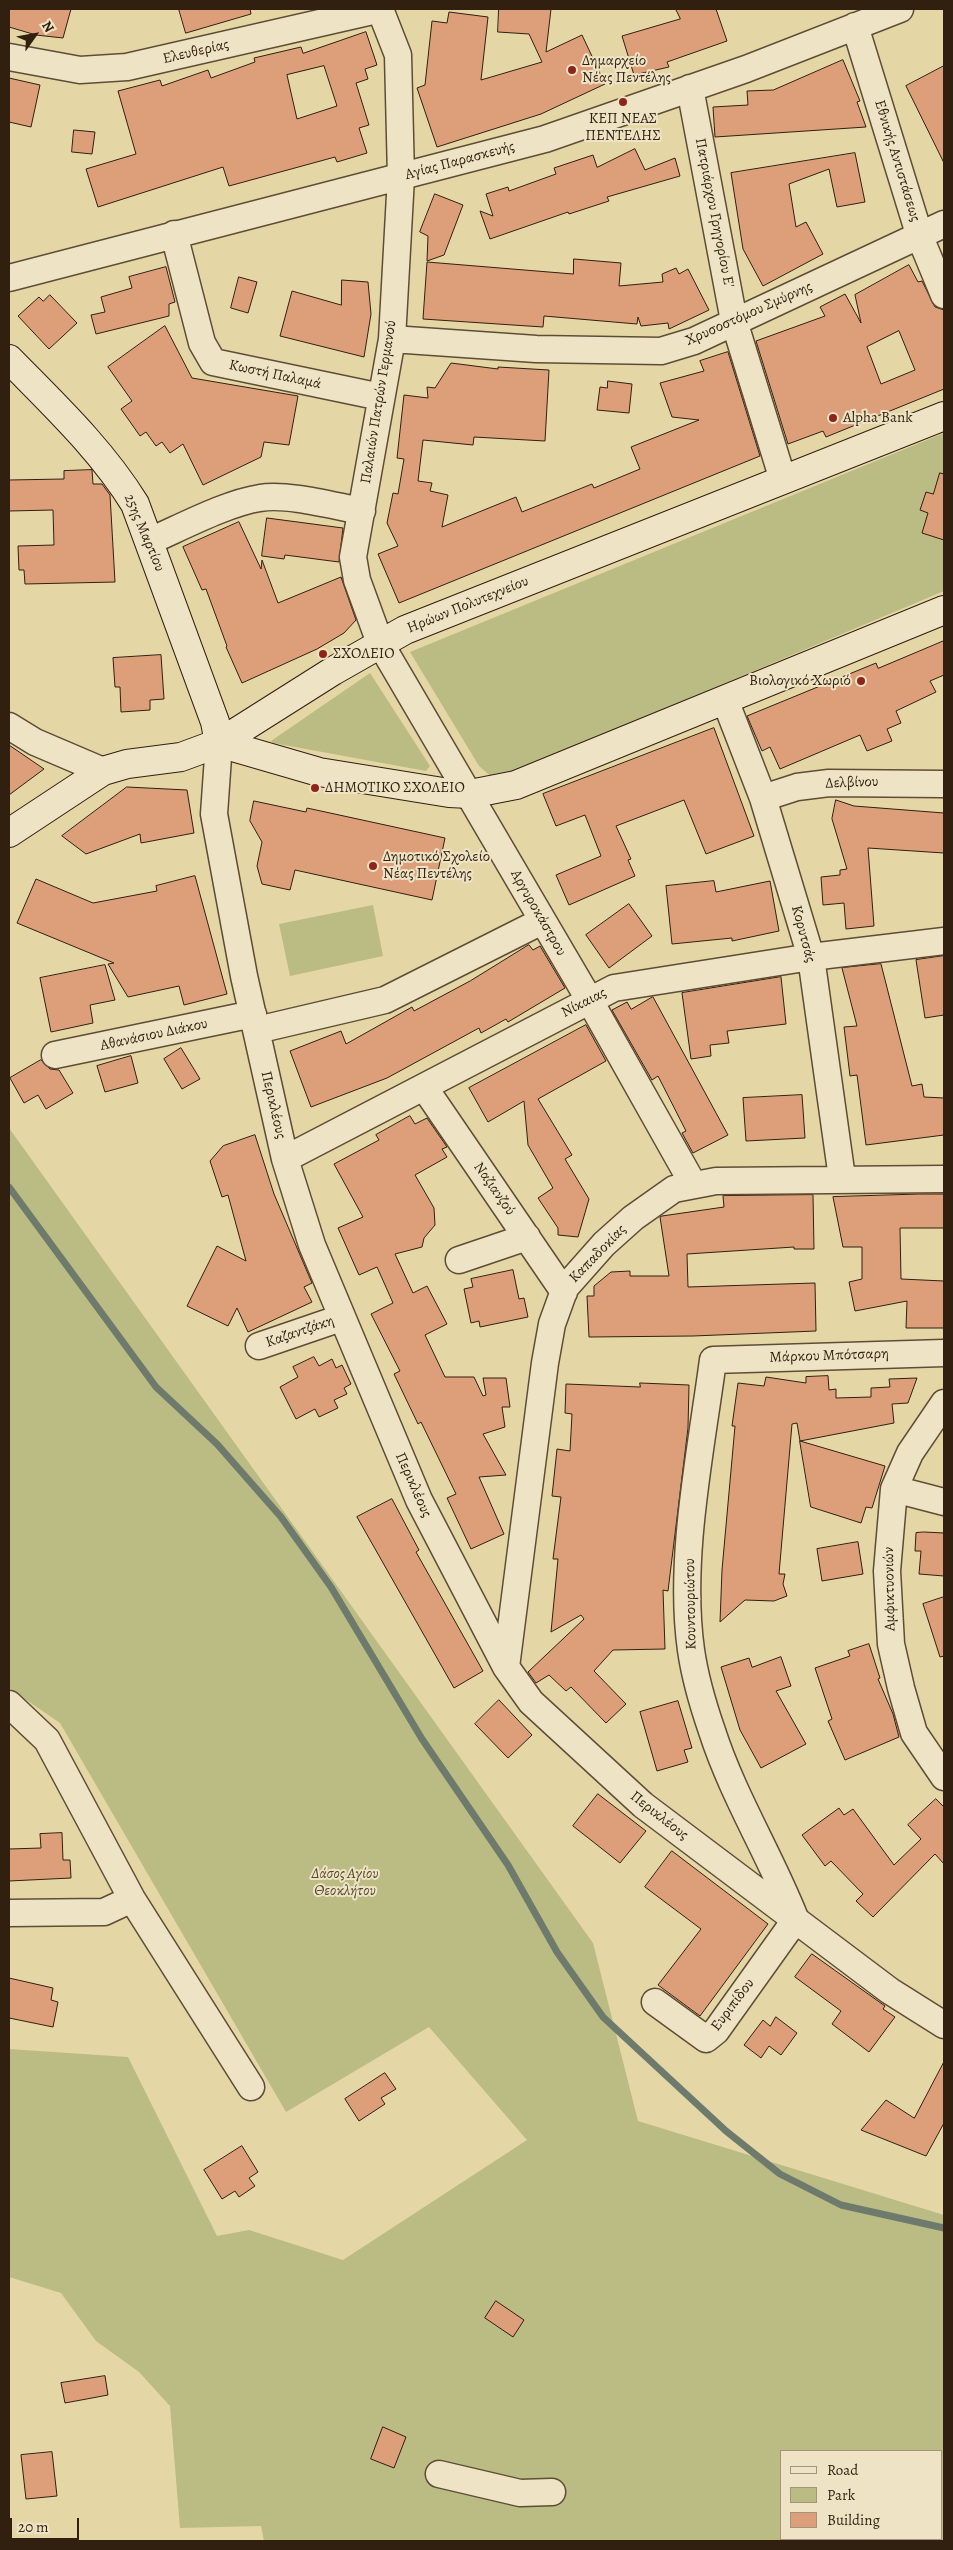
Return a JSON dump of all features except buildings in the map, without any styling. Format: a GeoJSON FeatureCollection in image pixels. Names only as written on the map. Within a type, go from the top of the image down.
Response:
{"type":"FeatureCollection","features":[{"type":"Feature","properties":{"kind":"main road","name":"25ης Μαρτίου"},"geometry":{"type":"LineString","coordinates":[[9,359],[72,422],[115,472],[135,504],[215,722],[219,743]]}},
{"type":"Feature","properties":{"kind":"main road","name":"Ηρώων Πολυτεχνείου"},"geometry":{"type":"LineString","coordinates":[[9,832],[103,771],[127,764],[181,757],[219,743],[405,630],[944,416]]}},
{"type":"Feature","properties":{"kind":"main road"},"geometry":{"type":"LineString","coordinates":[[219,743],[319,772],[449,793],[470,794],[516,785],[944,610]]}},
{"type":"Feature","properties":{"kind":"street","name":"Ελευθερίας"},"geometry":{"type":"LineString","coordinates":[[9,57],[80,70],[127,67],[380,9]]}},
{"type":"Feature","properties":{"kind":"street","name":"Παλαιών Πατρών Γερμανού"},"geometry":{"type":"LineString","coordinates":[[380,9],[398,55],[401,177],[392,339],[353,557],[357,580],[380,644]]}},
{"type":"Feature","properties":{"kind":"street","name":"Αγίας Παρασκευής"},"geometry":{"type":"LineString","coordinates":[[9,278],[545,139],[690,88],[900,9]]}},
{"type":"Feature","properties":{"kind":"street","name":"Εθνικής Αντιστάσεως"},"geometry":{"type":"LineString","coordinates":[[855,26],[920,237],[944,295]]}},
{"type":"Feature","properties":{"kind":"street","name":"Πατριάρχου Γρηγορίου Ε'"},"geometry":{"type":"LineString","coordinates":[[690,88],[734,321],[783,480]]}},
{"type":"Feature","properties":{"kind":"street","name":"Χρυσοστόμου Σμύρνης"},"geometry":{"type":"LineString","coordinates":[[392,339],[536,349],[661,351],[694,341],[920,237],[944,224]]}},
{"type":"Feature","properties":{"kind":"street","name":"Κωστή Παλαμά"},"geometry":{"type":"LineString","coordinates":[[174,234],[202,344],[213,362],[381,397]]}},
{"type":"Feature","properties":{"kind":"street"},"geometry":{"type":"LineString","coordinates":[[150,541],[242,502],[262,497],[288,499],[362,511]]}},
{"type":"Feature","properties":{"kind":"street","name":"Αργυροκάστρου"},"geometry":{"type":"LineString","coordinates":[[380,644],[470,794],[590,1001],[693,1184]]}},
{"type":"Feature","properties":{"kind":"street","name":"Κορυτσάς"},"geometry":{"type":"LineString","coordinates":[[726,700],[763,798],[811,957],[842,1178]]}},
{"type":"Feature","properties":{"kind":"street"},"geometry":{"type":"LineString","coordinates":[[9,726],[35,742],[103,771]]}},
{"type":"Feature","properties":{"kind":"street","name":"Περικλέους"},"geometry":{"type":"LineString","coordinates":[[219,743],[214,814],[255,1022],[285,1158],[312,1246],[419,1500],[506,1667],[531,1702],[609,1776],[682,1835],[890,1991],[944,2025]]}},
{"type":"Feature","properties":{"kind":"street","name":"Δελβίνου"},"geometry":{"type":"LineString","coordinates":[[763,798],[797,787],[829,783],[944,784]]}},
{"type":"Feature","properties":{"kind":"street","name":"Αθανάσιου Διάκου"},"geometry":{"type":"LineString","coordinates":[[55,1055],[385,1000],[542,920]]}},
{"type":"Feature","properties":{"kind":"street","name":"Νίκαιας"},"geometry":{"type":"LineString","coordinates":[[285,1158],[614,988],[811,957],[944,941]]}},
{"type":"Feature","properties":{"kind":"street","name":"Ναζιανζού"},"geometry":{"type":"LineString","coordinates":[[424,1087],[564,1292]]}},
{"type":"Feature","properties":{"kind":"street","name":"Καπαδοκίας"},"geometry":{"type":"LineString","coordinates":[[506,1667],[544,1363],[552,1324],[564,1292],[579,1270],[633,1218],[674,1189],[693,1184],[716,1181],[842,1178],[944,1179]]}},
{"type":"Feature","properties":{"kind":"street"},"geometry":{"type":"LineString","coordinates":[[458,1260],[527,1237]]}},
{"type":"Feature","properties":{"kind":"street","name":"Καζαντζάκη"},"geometry":{"type":"LineString","coordinates":[[259,1346],[341,1318]]}},
{"type":"Feature","properties":{"kind":"street","name":"Μάρκου Μπότσαρη"},"geometry":{"type":"LineString","coordinates":[[713,1360],[944,1353]]}},
{"type":"Feature","properties":{"kind":"street","name":"Κουντουριώτου"},"geometry":{"type":"LineString","coordinates":[[713,1360],[694,1501],[689,1572],[691,1650],[698,1686],[712,1733],[736,1790],[776,1871],[796,1919]]}},
{"type":"Feature","properties":{"kind":"street","name":"Αμφικτυονιών"},"geometry":{"type":"LineString","coordinates":[[944,1403],[910,1453],[894,1490],[887,1572],[891,1644],[900,1688],[914,1733],[944,1777]]}},
{"type":"Feature","properties":{"kind":"street"},"geometry":{"type":"LineString","coordinates":[[894,1490],[944,1502]]}},
{"type":"Feature","properties":{"kind":"street"},"geometry":{"type":"LineString","coordinates":[[9,1704],[47,1740],[132,1899],[251,2087]]}},
{"type":"Feature","properties":{"kind":"street"},"geometry":{"type":"LineString","coordinates":[[9,1913],[104,1912],[132,1899]]}},
{"type":"Feature","properties":{"kind":"street","name":"Ευριπίδου"},"geometry":{"type":"LineString","coordinates":[[655,2002],[706,2039],[716,2031],[796,1919]]}},
{"type":"Feature","properties":{"kind":"street"},"geometry":{"type":"LineString","coordinates":[[439,2474],[520,2493],[552,2492]]}},
{"type":"Feature","properties":{"kind":"green space"},"geometry":{"type":"Polygon","coordinates":[[[944,433],[944,591],[495,780],[479,766],[410,652],[944,433]]]}},
{"type":"Feature","properties":{"kind":"green space"},"geometry":{"type":"Polygon","coordinates":[[[370,673],[430,766],[426,771],[273,743],[271,741],[370,673]]]}},
{"type":"Feature","properties":{"kind":"green space"},"geometry":{"type":"Polygon","coordinates":[[[373,905],[383,956],[290,976],[279,924],[373,905]]]}},
{"type":"Feature","properties":{"kind":"green space","name":"Δάσος Αγίου Θεοκλήτου"},"geometry":{"type":"Polygon","coordinates":[[[9,1128],[593,1943],[638,2121],[944,2215],[944,2541],[264,2541],[261,2526],[180,2528],[170,2406],[139,2372],[96,2341],[61,2293],[9,2277],[9,2049],[128,2057],[217,2236],[249,2230],[343,2260],[527,2140],[429,2027],[286,2112],[60,1723],[9,1688],[9,1128]]]}},
{"type":"Feature","properties":{"kind":"waterway"},"geometry":{"type":"LineString","coordinates":[[9,1187],[156,1387],[217,1444],[281,1517],[331,1587],[422,1739],[508,1865],[557,1952],[603,2017],[726,2131],[780,2174],[841,2205],[944,2228]]}},
{"type":"Feature","properties":{"kind":"place","name":"Δημαρχείο Νέας Πεντέλης"},"geometry":{"type":"Point","coordinates":[572,70]}},
{"type":"Feature","properties":{"kind":"place","name":"ΚΕΠ ΝΕΑΣ ΠΕΝΤΕΛΗΣ"},"geometry":{"type":"Point","coordinates":[623,102]}},
{"type":"Feature","properties":{"kind":"place","name":"Alpha Bank"},"geometry":{"type":"Point","coordinates":[833,418]}},
{"type":"Feature","properties":{"kind":"place","name":"ΣΧΟΛΕΙΟ"},"geometry":{"type":"Point","coordinates":[323,654]}},
{"type":"Feature","properties":{"kind":"place","name":"Βιολογικό Χωριό"},"geometry":{"type":"Point","coordinates":[861,681]}},
{"type":"Feature","properties":{"kind":"place","name":"ΔΗΜΟΤΙΚΟ ΣΧΟΛΕΙΟ"},"geometry":{"type":"Point","coordinates":[315,788]}},
{"type":"Feature","properties":{"kind":"place","name":"Δημοτικό Σχολείο Νέας Πεντέλης"},"geometry":{"type":"Point","coordinates":[373,866]}}]}
